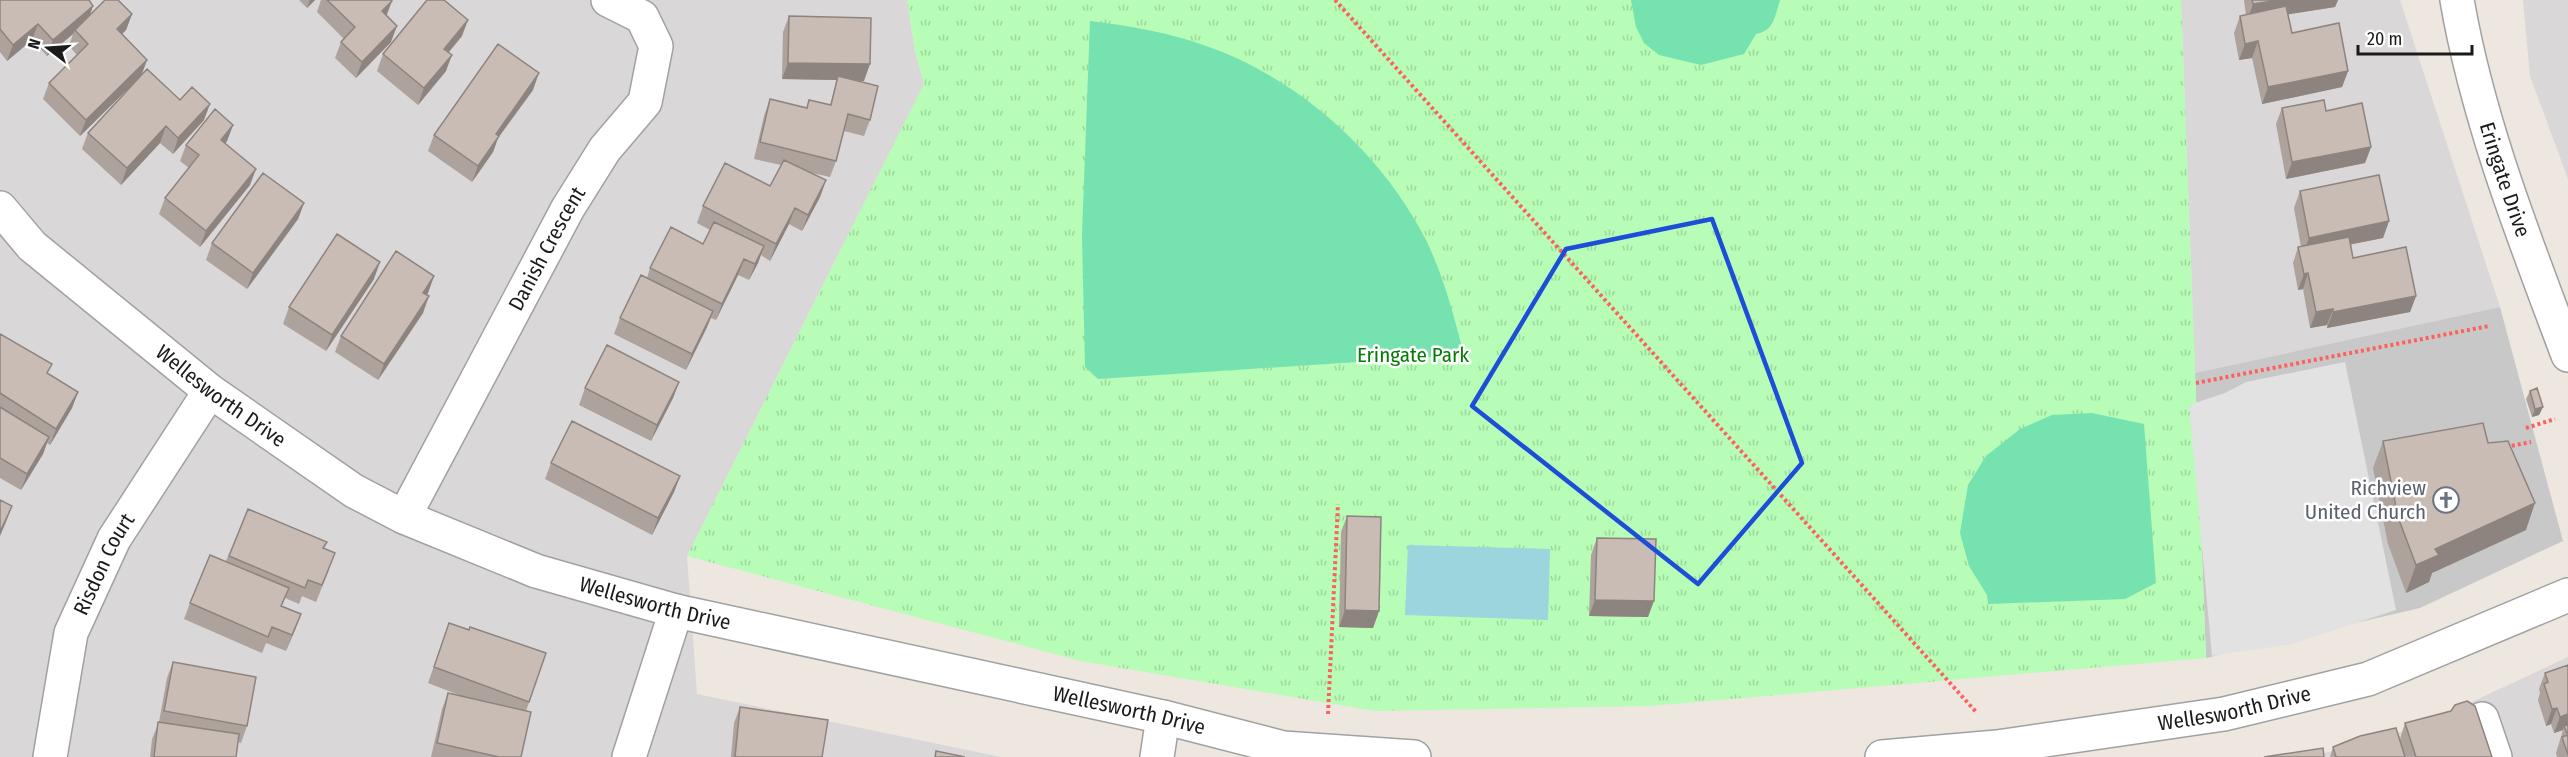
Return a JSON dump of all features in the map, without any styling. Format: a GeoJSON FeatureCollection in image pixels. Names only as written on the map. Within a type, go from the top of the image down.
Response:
{"type":"FeatureCollection","features":[{"type":"Feature","properties":{"kind":"street","name":"Danish Crescent"},"geometry":{"type":"LineString","coordinates":[[404,517],[568,208],[605,149],[645,102],[656,46],[642,17],[608,0]]}},
{"type":"Feature","properties":{"kind":"street","name":"Eringate Drive"},"geometry":{"type":"LineString","coordinates":[[2457,0],[2469,59],[2497,155],[2568,356]]}},
{"type":"Feature","properties":{"kind":"street","name":"Wellesworth Drive"},"geometry":{"type":"LineString","coordinates":[[0,208],[32,246],[210,391],[354,491],[404,517],[536,571],[676,611],[1163,717],[1283,748],[1414,757]]}},
{"type":"Feature","properties":{"kind":"street","name":"Risdon Court"},"geometry":{"type":"LineString","coordinates":[[50,757],[71,633],[114,539],[210,391]]}},
{"type":"Feature","properties":{"kind":"street","name":"Wellesworth Drive"},"geometry":{"type":"LineString","coordinates":[[1882,757],[1997,747],[2114,744],[2223,714],[2368,679],[2568,595]]}},
{"type":"Feature","properties":{"kind":"street"},"geometry":{"type":"LineString","coordinates":[[629,757],[676,611]]}},
{"type":"Feature","properties":{"kind":"street"},"geometry":{"type":"LineString","coordinates":[[1157,757],[1163,717]]}},
{"type":"Feature","properties":{"kind":"street"},"geometry":{"type":"LineString","coordinates":[[2482,719],[2495,757]]}},
{"type":"Feature","properties":{"kind":"path"},"geometry":{"type":"LineString","coordinates":[[1335,0],[1979,714],[1997,747]]}},
{"type":"Feature","properties":{"kind":"path"},"geometry":{"type":"LineString","coordinates":[[2196,383],[2489,326]]}},
{"type":"Feature","properties":{"kind":"path"},"geometry":{"type":"LineString","coordinates":[[2526,428],[2555,419]]}},
{"type":"Feature","properties":{"kind":"path"},"geometry":{"type":"LineString","coordinates":[[2498,448],[2531,442]]}},
{"type":"Feature","properties":{"kind":"path"},"geometry":{"type":"LineString","coordinates":[[1327,751],[1338,504]]}},
{"type":"Feature","properties":{"kind":"highlighted area"},"geometry":{"type":"Polygon","coordinates":[[[1712,219],[1802,463],[1698,584],[1472,406],[1566,249],[1712,219]]]}},
{"type":"Feature","properties":{"kind":"shaded area"},"geometry":{"type":"Polygon","coordinates":[[[0,0],[907,0],[915,51],[924,84],[687,556],[697,694],[1001,757],[0,757],[0,0]]]}},
{"type":"Feature","properties":{"kind":"shaded area"},"geometry":{"type":"Polygon","coordinates":[[[2181,0],[2400,0],[2500,307],[2195,373],[2181,0]]]}},
{"type":"Feature","properties":{"kind":"shaded area"},"geometry":{"type":"Polygon","coordinates":[[[2523,0],[2568,0],[2568,179],[2530,76],[2523,0]]]}},
{"type":"Feature","properties":{"kind":"shaded area"},"geometry":{"type":"Polygon","coordinates":[[[2500,307],[2563,541],[2420,608],[2206,658],[2195,373],[2500,307]]]}},
{"type":"Feature","properties":{"kind":"shaded area"},"geometry":{"type":"Polygon","coordinates":[[[2345,362],[2396,610],[2292,644],[2212,656],[2189,405],[2225,393],[2246,382],[2345,362]]]}},
{"type":"Feature","properties":{"kind":"shaded area"},"geometry":{"type":"Polygon","coordinates":[[[2568,657],[2568,757],[2311,757],[2418,727],[2568,657]]]}},
{"type":"Feature","properties":{"kind":"green space","name":"Eringate Park"},"geometry":{"type":"Polygon","coordinates":[[[907,0],[2181,0],[2206,658],[1649,706],[1375,711],[1081,661],[687,556],[924,84],[915,51],[907,0]]]}},
{"type":"Feature","properties":{"kind":"green space"},"geometry":{"type":"Polygon","coordinates":[[[1631,0],[1780,0],[1770,26],[1767,30],[1756,34],[1744,54],[1701,65],[1659,55],[1644,43],[1636,27],[1631,0]]]}},
{"type":"Feature","properties":{"kind":"green space"},"geometry":{"type":"Polygon","coordinates":[[[1090,21],[1163,33],[1206,46],[1240,60],[1274,78],[1335,123],[1387,179],[1409,210],[1427,242],[1444,283],[1464,355],[1098,379],[1085,367],[1082,235],[1090,21]]]}},
{"type":"Feature","properties":{"kind":"green space"},"geometry":{"type":"Polygon","coordinates":[[[2092,413],[2144,424],[2156,583],[2125,599],[1988,604],[1987,595],[1969,566],[1960,533],[1968,485],[1986,456],[2020,429],[2052,415],[2092,413]]]}},
{"type":"Feature","properties":{"kind":"water"},"geometry":{"type":"Polygon","coordinates":[[[1408,545],[1550,549],[1548,620],[1405,615],[1408,545]]]}},
{"type":"Feature","properties":{"kind":"building"},"geometry":{"type":"Polygon","coordinates":[[[0,0],[89,0],[93,6],[53,40],[38,24],[13,45],[0,29],[0,0]]]}},
{"type":"Feature","properties":{"kind":"building"},"geometry":{"type":"Polygon","coordinates":[[[105,0],[118,0],[132,14],[117,29],[147,60],[86,120],[49,83],[88,44],[75,30],[105,0]]]}},
{"type":"Feature","properties":{"kind":"building"},"geometry":{"type":"Polygon","coordinates":[[[327,0],[391,0],[382,11],[397,26],[362,62],[341,42],[355,27],[327,0]]]}},
{"type":"Feature","properties":{"kind":"building"},"geometry":{"type":"Polygon","coordinates":[[[427,0],[444,0],[468,20],[444,49],[452,55],[424,88],[383,54],[427,0]]]}},
{"type":"Feature","properties":{"kind":"building"},"geometry":{"type":"Polygon","coordinates":[[[2252,0],[2280,0],[2253,4],[2252,0]]]}},
{"type":"Feature","properties":{"kind":"building"},"geometry":{"type":"Polygon","coordinates":[[[2286,6],[2292,33],[2339,23],[2348,71],[2268,87],[2258,41],[2245,44],[2240,16],[2286,6]]]}},
{"type":"Feature","properties":{"kind":"building"},"geometry":{"type":"Polygon","coordinates":[[[789,16],[871,18],[870,64],[788,63],[789,16]]]}},
{"type":"Feature","properties":{"kind":"building"},"geometry":{"type":"Polygon","coordinates":[[[498,44],[539,73],[496,134],[499,136],[478,166],[434,135],[498,44]]]}},
{"type":"Feature","properties":{"kind":"building"},"geometry":{"type":"Polygon","coordinates":[[[147,69],[180,100],[192,87],[210,104],[178,138],[166,126],[127,168],[88,133],[147,69]]]}},
{"type":"Feature","properties":{"kind":"building"},"geometry":{"type":"Polygon","coordinates":[[[838,76],[878,86],[870,120],[848,114],[836,161],[760,142],[770,99],[807,108],[809,100],[831,105],[838,76]]]}},
{"type":"Feature","properties":{"kind":"building"},"geometry":{"type":"Polygon","coordinates":[[[2324,100],[2326,111],[2362,103],[2371,147],[2292,162],[2282,108],[2324,100]]]}},
{"type":"Feature","properties":{"kind":"building"},"geometry":{"type":"Polygon","coordinates":[[[215,109],[233,125],[221,140],[256,169],[206,231],[165,198],[199,155],[186,145],[215,109]]]}},
{"type":"Feature","properties":{"kind":"building"},"geometry":{"type":"Polygon","coordinates":[[[784,160],[826,180],[808,215],[795,208],[776,244],[703,206],[725,163],[770,186],[784,160]]]}},
{"type":"Feature","properties":{"kind":"building"},"geometry":{"type":"Polygon","coordinates":[[[263,173],[304,203],[253,273],[212,243],[263,173]]]}},
{"type":"Feature","properties":{"kind":"building"},"geometry":{"type":"Polygon","coordinates":[[[2379,175],[2389,221],[2309,238],[2300,191],[2379,175]]]}},
{"type":"Feature","properties":{"kind":"building"},"geometry":{"type":"Polygon","coordinates":[[[714,222],[764,246],[755,264],[744,259],[722,304],[650,268],[671,227],[703,244],[714,222]]]}},
{"type":"Feature","properties":{"kind":"building"},"geometry":{"type":"Polygon","coordinates":[[[337,234],[380,262],[332,335],[289,307],[337,234]]]}},
{"type":"Feature","properties":{"kind":"building"},"geometry":{"type":"Polygon","coordinates":[[[2349,237],[2353,258],[2406,247],[2416,296],[2333,312],[2333,309],[2316,312],[2308,273],[2304,274],[2298,247],[2349,237]]]}},
{"type":"Feature","properties":{"kind":"building"},"geometry":{"type":"Polygon","coordinates":[[[396,251],[434,276],[423,293],[429,296],[384,364],[341,336],[396,251]]]}},
{"type":"Feature","properties":{"kind":"building"},"geometry":{"type":"Polygon","coordinates":[[[641,275],[713,311],[692,354],[620,318],[641,275]]]}},
{"type":"Feature","properties":{"kind":"building"},"geometry":{"type":"Polygon","coordinates":[[[0,334],[52,364],[47,373],[78,392],[56,429],[0,393],[0,334]]]}},
{"type":"Feature","properties":{"kind":"building"},"geometry":{"type":"Polygon","coordinates":[[[607,345],[679,382],[657,425],[585,388],[607,345]]]}},
{"type":"Feature","properties":{"kind":"building"},"geometry":{"type":"Polygon","coordinates":[[[2537,388],[2543,407],[2535,409],[2530,391],[2537,388]]]}},
{"type":"Feature","properties":{"kind":"building"},"geometry":{"type":"Polygon","coordinates":[[[0,407],[49,437],[27,474],[0,458],[0,407]]]}},
{"type":"Feature","properties":{"kind":"building"},"geometry":{"type":"Polygon","coordinates":[[[572,421],[680,476],[658,518],[551,463],[572,421]]]}},
{"type":"Feature","properties":{"kind":"building","name":"Richview United Church"},"geometry":{"type":"Polygon","coordinates":[[[2483,423],[2488,443],[2508,441],[2535,503],[2435,549],[2439,555],[2416,565],[2398,517],[2383,441],[2483,423]]]}},
{"type":"Feature","properties":{"kind":"building"},"geometry":{"type":"Polygon","coordinates":[[[0,500],[12,506],[0,532],[0,500]]]}},
{"type":"Feature","properties":{"kind":"building"},"geometry":{"type":"Polygon","coordinates":[[[248,509],[327,542],[323,548],[335,553],[322,585],[308,580],[305,588],[229,556],[248,509]]]}},
{"type":"Feature","properties":{"kind":"building"},"geometry":{"type":"Polygon","coordinates":[[[1347,516],[1381,517],[1379,611],[1345,610],[1347,516]]]}},
{"type":"Feature","properties":{"kind":"building"},"geometry":{"type":"Polygon","coordinates":[[[1597,538],[1656,539],[1654,601],[1595,600],[1597,538]]]}},
{"type":"Feature","properties":{"kind":"building"},"geometry":{"type":"Polygon","coordinates":[[[210,555],[289,588],[281,606],[301,614],[292,635],[272,627],[268,637],[190,603],[210,555]]]}},
{"type":"Feature","properties":{"kind":"building"},"geometry":{"type":"Polygon","coordinates":[[[449,623],[469,630],[470,627],[546,653],[529,702],[434,667],[449,623]]]}},
{"type":"Feature","properties":{"kind":"building"},"geometry":{"type":"Polygon","coordinates":[[[173,662],[256,677],[247,726],[164,711],[173,662]]]}},
{"type":"Feature","properties":{"kind":"building"},"geometry":{"type":"Polygon","coordinates":[[[2568,665],[2568,714],[2560,717],[2557,708],[2552,709],[2544,684],[2548,682],[2545,673],[2568,665]]]}},
{"type":"Feature","properties":{"kind":"building"},"geometry":{"type":"Polygon","coordinates":[[[448,693],[531,712],[521,757],[499,757],[437,743],[448,693]]]}},
{"type":"Feature","properties":{"kind":"building"},"geometry":{"type":"Polygon","coordinates":[[[2467,701],[2475,706],[2492,757],[2416,757],[2405,723],[2451,711],[2455,705],[2467,701]]]}},
{"type":"Feature","properties":{"kind":"building"},"geometry":{"type":"Polygon","coordinates":[[[740,707],[828,720],[822,757],[735,757],[740,707]]]}},
{"type":"Feature","properties":{"kind":"building"},"geometry":{"type":"Polygon","coordinates":[[[158,722],[239,734],[236,757],[154,757],[158,722]]]}},
{"type":"Feature","properties":{"kind":"building"},"geometry":{"type":"Polygon","coordinates":[[[2396,728],[2405,757],[2336,757],[2333,747],[2360,736],[2396,728]]]}},
{"type":"Feature","properties":{"kind":"building"},"geometry":{"type":"Polygon","coordinates":[[[2568,735],[2568,755],[2562,737],[2568,735]]]}},
{"type":"Feature","properties":{"kind":"building"},"geometry":{"type":"Polygon","coordinates":[[[2323,748],[2324,757],[2264,757],[2323,748]]]}},
{"type":"Feature","properties":{"kind":"building"},"geometry":{"type":"Polygon","coordinates":[[[936,751],[965,757],[935,757],[936,751]]]}},
{"type":"Feature","properties":{"kind":"place","name":"Richview United Church"},"geometry":{"type":"Point","coordinates":[2446,500]}}]}
